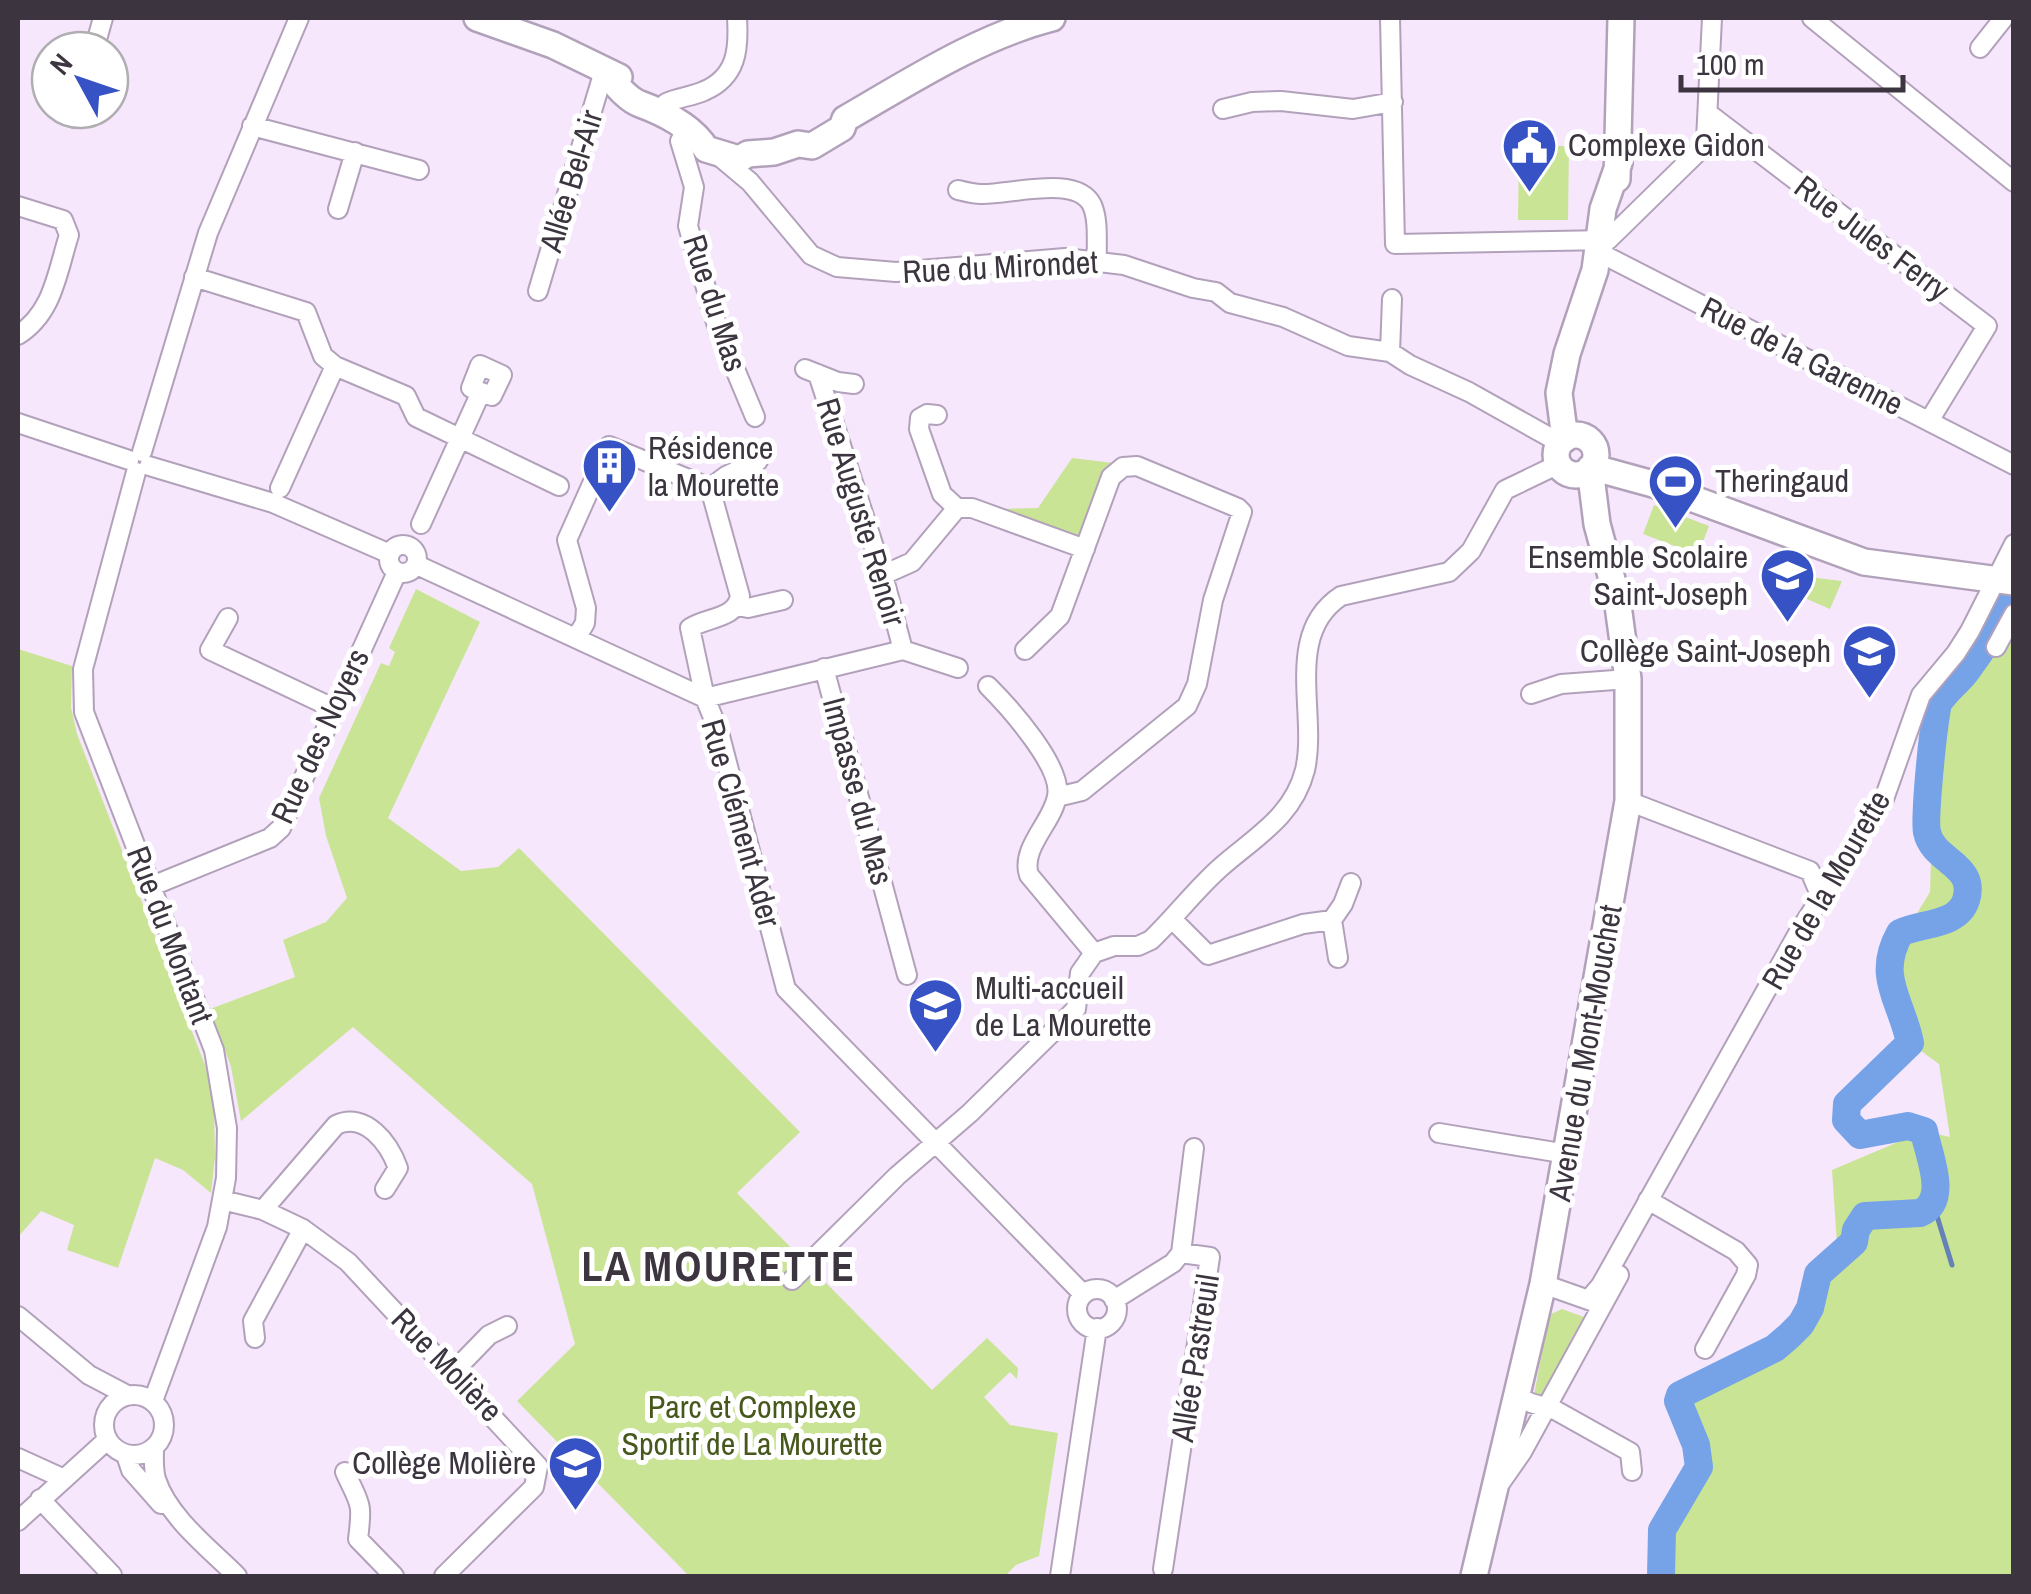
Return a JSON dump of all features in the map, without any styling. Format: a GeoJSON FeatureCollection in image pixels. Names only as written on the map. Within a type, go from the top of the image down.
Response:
{"type":"FeatureCollection","features":[{"type":"Feature","properties":{"kind":"main road"},"geometry":{"type":"LineString","coordinates":[[477,18],[553,45],[604,72],[640,104],[656,109],[700,140],[742,146],[748,154],[774,152],[798,144],[807,134],[837,117],[845,119],[993,38],[1052,18]]}},
{"type":"Feature","properties":{"kind":"main road","name":"Avenue du Mont-Mouchet"},"geometry":{"type":"LineString","coordinates":[[1474,1576],[1543,1284],[1628,801],[1628,679],[1617,598],[1577,456],[1572,391],[1565,377],[1567,354],[1602,252],[1603,209],[1619,164],[1621,18]]}},
{"type":"Feature","properties":{"kind":"main road"},"geometry":{"type":"LineString","coordinates":[[1577,456],[1653,484]]}},
{"type":"Feature","properties":{"kind":"main road"},"geometry":{"type":"LineString","coordinates":[[1577,456],[1864,562],[2007,580]]}},
{"type":"Feature","properties":{"kind":"main road"},"geometry":{"type":"LineString","coordinates":[[1596,517],[1624,476]]}},
{"type":"Feature","properties":{"kind":"street","name":"Rue du Montant"},"geometry":{"type":"LineString","coordinates":[[153,1401],[217,1228],[226,1128],[214,1050],[84,712],[83,669],[139,462],[217,207],[299,18]]}},
{"type":"Feature","properties":{"kind":"street"},"geometry":{"type":"LineString","coordinates":[[656,109],[706,91],[722,80],[736,61],[737,18]]}},
{"type":"Feature","properties":{"kind":"street"},"geometry":{"type":"LineString","coordinates":[[1390,18],[1395,244],[1602,252],[1702,150],[1710,114],[1712,18]]}},
{"type":"Feature","properties":{"kind":"street"},"geometry":{"type":"LineString","coordinates":[[1980,48],[2006,19]]}},
{"type":"Feature","properties":{"kind":"street"},"geometry":{"type":"LineString","coordinates":[[1822,20],[2014,182]]}},
{"type":"Feature","properties":{"kind":"street","name":"Allée Bel-Air"},"geometry":{"type":"LineString","coordinates":[[538,291],[604,72]]}},
{"type":"Feature","properties":{"kind":"street"},"geometry":{"type":"LineString","coordinates":[[1224,109],[1252,102],[1354,109],[1393,102]]}},
{"type":"Feature","properties":{"kind":"street","name":"Rue Jules Ferry"},"geometry":{"type":"LineString","coordinates":[[1710,114],[1988,326],[1929,421]]}},
{"type":"Feature","properties":{"kind":"street"},"geometry":{"type":"LineString","coordinates":[[252,126],[419,170]]}},
{"type":"Feature","properties":{"kind":"street","name":"Rue du Mas"},"geometry":{"type":"LineString","coordinates":[[700,140],[680,140],[694,187],[688,226],[717,326],[755,417]]}},
{"type":"Feature","properties":{"kind":"street","name":"Rue du Mirondet"},"geometry":{"type":"LineString","coordinates":[[700,140],[750,182],[802,248],[837,267],[896,272],[1002,261],[1096,260],[1124,264],[1216,292],[1230,303],[1282,318],[1348,346],[1390,352],[1469,392],[1577,456]]}},
{"type":"Feature","properties":{"kind":"street"},"geometry":{"type":"LineString","coordinates":[[338,210],[355,152]]}},
{"type":"Feature","properties":{"kind":"street"},"geometry":{"type":"LineString","coordinates":[[748,154],[746,170],[750,182]]}},
{"type":"Feature","properties":{"kind":"street"},"geometry":{"type":"LineString","coordinates":[[958,190],[979,195],[1060,188],[1077,191],[1091,202],[1096,220],[1096,260]]}},
{"type":"Feature","properties":{"kind":"street"},"geometry":{"type":"LineString","coordinates":[[18,206],[63,220],[69,234],[46,308],[38,321],[18,336]]}},
{"type":"Feature","properties":{"kind":"street","name":"Rue de la Garenne"},"geometry":{"type":"LineString","coordinates":[[1602,252],[2014,465]]}},
{"type":"Feature","properties":{"kind":"street"},"geometry":{"type":"LineString","coordinates":[[194,277],[306,312],[323,356],[335,366],[406,396],[416,418],[560,486]]}},
{"type":"Feature","properties":{"kind":"street"},"geometry":{"type":"LineString","coordinates":[[1390,352],[1392,299]]}},
{"type":"Feature","properties":{"kind":"street"},"geometry":{"type":"LineString","coordinates":[[420,524],[481,392],[471,388],[480,365],[491,369]]}},
{"type":"Feature","properties":{"kind":"street"},"geometry":{"type":"LineString","coordinates":[[280,488],[335,366]]}},
{"type":"Feature","properties":{"kind":"street","name":"Rue Auguste Renoir"},"geometry":{"type":"LineString","coordinates":[[854,384],[811,372],[884,575],[903,650]]}},
{"type":"Feature","properties":{"kind":"street"},"geometry":{"type":"LineString","coordinates":[[928,416],[920,429],[942,494],[957,508],[972,508],[1086,549]]}},
{"type":"Feature","properties":{"kind":"street"},"geometry":{"type":"LineString","coordinates":[[18,423],[273,503],[390,554]]}},
{"type":"Feature","properties":{"kind":"street"},"geometry":{"type":"LineString","coordinates":[[576,638],[585,622],[586,608],[567,540],[610,446],[710,488]]}},
{"type":"Feature","properties":{"kind":"street"},"geometry":{"type":"LineString","coordinates":[[792,1280],[1076,1009],[1080,973],[1094,954],[1114,946],[1138,946],[1152,940],[1221,867],[1259,839],[1290,806],[1304,772],[1308,747],[1305,685],[1309,646],[1315,621],[1328,604],[1341,596],[1450,572],[1471,551],[1505,490],[1577,456]]}},
{"type":"Feature","properties":{"kind":"street"},"geometry":{"type":"LineString","coordinates":[[710,488],[758,461]]}},
{"type":"Feature","properties":{"kind":"street"},"geometry":{"type":"LineString","coordinates":[[1025,650],[1060,616],[1111,477],[1123,466],[1137,466],[1242,512],[1213,600],[1197,684],[1187,706],[1082,791],[1057,798]]}},
{"type":"Feature","properties":{"kind":"street"},"geometry":{"type":"LineString","coordinates":[[710,488],[740,596],[738,606]]}},
{"type":"Feature","properties":{"kind":"street"},"geometry":{"type":"LineString","coordinates":[[884,575],[912,562],[957,508]]}},
{"type":"Feature","properties":{"kind":"street","name":"Rue de la Mourette"},"geometry":{"type":"LineString","coordinates":[[1495,1491],[1540,1417],[1596,1302],[1821,897],[1884,799],[1920,695],[2007,580],[2014,544]]}},
{"type":"Feature","properties":{"kind":"street"},"geometry":{"type":"LineString","coordinates":[[399,545],[411,546],[416,552],[416,565],[409,572],[396,572],[389,563],[390,554],[399,545]]}},
{"type":"Feature","properties":{"kind":"street","name":"Rue Clément Ader"},"geometry":{"type":"LineString","coordinates":[[416,565],[705,698],[719,732],[786,989],[1083,1294]]}},
{"type":"Feature","properties":{"kind":"street","name":"Rue des Noyers"},"geometry":{"type":"LineString","coordinates":[[152,886],[277,833],[396,572]]}},
{"type":"Feature","properties":{"kind":"street"},"geometry":{"type":"LineString","coordinates":[[705,698],[690,628],[738,606],[748,608],[784,600]]}},
{"type":"Feature","properties":{"kind":"street"},"geometry":{"type":"LineString","coordinates":[[1996,648],[2014,614]]}},
{"type":"Feature","properties":{"kind":"street"},"geometry":{"type":"LineString","coordinates":[[228,618],[210,650],[335,709]]}},
{"type":"Feature","properties":{"kind":"street"},"geometry":{"type":"LineString","coordinates":[[824,668],[903,650],[958,668]]}},
{"type":"Feature","properties":{"kind":"street","name":"Impasse du Mas"},"geometry":{"type":"LineString","coordinates":[[705,698],[824,668],[907,975]]}},
{"type":"Feature","properties":{"kind":"street"},"geometry":{"type":"LineString","coordinates":[[1531,694],[1561,684],[1628,679]]}},
{"type":"Feature","properties":{"kind":"street"},"geometry":{"type":"LineString","coordinates":[[988,686],[1057,779],[1057,798],[1026,869],[1094,954]]}},
{"type":"Feature","properties":{"kind":"street"},"geometry":{"type":"LineString","coordinates":[[1628,801],[1810,870],[1821,897]]}},
{"type":"Feature","properties":{"kind":"street"},"geometry":{"type":"LineString","coordinates":[[1172,919],[1208,955],[1303,924],[1332,920],[1344,904],[1351,883]]}},
{"type":"Feature","properties":{"kind":"street"},"geometry":{"type":"LineString","coordinates":[[1332,920],[1338,958]]}},
{"type":"Feature","properties":{"kind":"street"},"geometry":{"type":"LineString","coordinates":[[263,1210],[336,1125],[348,1119],[361,1122],[391,1148],[398,1168],[385,1188]]}},
{"type":"Feature","properties":{"kind":"street"},"geometry":{"type":"LineString","coordinates":[[1439,1133],[1567,1154]]}},
{"type":"Feature","properties":{"kind":"street"},"geometry":{"type":"LineString","coordinates":[[1181,1253],[1194,1148]]}},
{"type":"Feature","properties":{"kind":"street","name":"Rue Molière"},"geometry":{"type":"LineString","coordinates":[[222,1200],[263,1210],[304,1229],[348,1262],[538,1466],[534,1487],[444,1576]]}},
{"type":"Feature","properties":{"kind":"street"},"geometry":{"type":"LineString","coordinates":[[1653,1203],[1736,1251],[1748,1266],[1704,1349]]}},
{"type":"Feature","properties":{"kind":"street"},"geometry":{"type":"LineString","coordinates":[[254,1338],[253,1321],[304,1229]]}},
{"type":"Feature","properties":{"kind":"street","name":"Allée Pastreuil"},"geometry":{"type":"LineString","coordinates":[[1114,1300],[1173,1263],[1181,1253],[1210,1257],[1163,1569]]}},
{"type":"Feature","properties":{"kind":"street"},"geometry":{"type":"LineString","coordinates":[[1543,1284],[1596,1302]]}},
{"type":"Feature","properties":{"kind":"street"},"geometry":{"type":"LineString","coordinates":[[1100,1289],[1114,1300],[1114,1319],[1097,1328],[1086,1326],[1079,1317],[1078,1305],[1083,1294],[1100,1289]]}},
{"type":"Feature","properties":{"kind":"street"},"geometry":{"type":"LineString","coordinates":[[18,1316],[89,1375],[127,1395]]}},
{"type":"Feature","properties":{"kind":"street"},"geometry":{"type":"LineString","coordinates":[[453,1372],[489,1335],[507,1326]]}},
{"type":"Feature","properties":{"kind":"street"},"geometry":{"type":"LineString","coordinates":[[1060,1576],[1097,1328]]}},
{"type":"Feature","properties":{"kind":"street"},"geometry":{"type":"LineString","coordinates":[[89,1375],[106,1412],[107,1440],[126,1454],[131,1470],[163,1506],[178,1516],[237,1576]]}},
{"type":"Feature","properties":{"kind":"street"},"geometry":{"type":"LineString","coordinates":[[1518,1388],[1540,1417],[1555,1410],[1630,1452],[1632,1471]]}},
{"type":"Feature","properties":{"kind":"street"},"geometry":{"type":"LineString","coordinates":[[106,1412],[118,1398],[136,1394],[153,1401],[164,1424],[164,1433],[154,1448],[146,1453],[126,1454]]}},
{"type":"Feature","properties":{"kind":"street"},"geometry":{"type":"LineString","coordinates":[[18,1521],[107,1440]]}},
{"type":"Feature","properties":{"kind":"street"},"geometry":{"type":"LineString","coordinates":[[154,1448],[157,1483],[178,1516]]}},
{"type":"Feature","properties":{"kind":"street"},"geometry":{"type":"LineString","coordinates":[[20,1459],[62,1478]]}},
{"type":"Feature","properties":{"kind":"street"},"geometry":{"type":"LineString","coordinates":[[345,1472],[362,1508],[358,1539],[394,1576]]}},
{"type":"Feature","properties":{"kind":"street"},"geometry":{"type":"LineString","coordinates":[[40,1499],[112,1574]]}},
{"type":"Feature","properties":{"kind":"green space"},"geometry":{"type":"Polygon","coordinates":[[[1519,146],[1569,146],[1568,220],[1518,220],[1519,146]]]}},
{"type":"Feature","properties":{"kind":"green space"},"geometry":{"type":"Polygon","coordinates":[[[1072,458],[1114,463],[1078,536],[996,509],[1038,508],[1072,458]]]}},
{"type":"Feature","properties":{"kind":"green space","name":"Theringaud"},"geometry":{"type":"Polygon","coordinates":[[[1654,505],[1709,526],[1698,555],[1643,534],[1654,505]]]}},
{"type":"Feature","properties":{"kind":"green space"},"geometry":{"type":"Polygon","coordinates":[[[1809,577],[1842,581],[1830,609],[1800,596],[1809,577]]]}},
{"type":"Feature","properties":{"kind":"green space","name":"Parc et Complexe Sportif de La Mourette"},"geometry":{"type":"Polygon","coordinates":[[[416,589],[480,622],[388,818],[461,871],[498,867],[519,848],[800,1132],[737,1193],[932,1390],[987,1338],[1018,1368],[1017,1379],[1010,1372],[984,1397],[1010,1425],[1058,1433],[1039,1556],[1016,1565],[1005,1576],[689,1576],[517,1401],[575,1344],[532,1184],[353,1027],[241,1121],[231,1067],[210,1009],[295,977],[283,940],[326,922],[347,898],[326,836],[319,798],[381,663],[389,666],[395,652],[389,648],[416,589]]]}},
{"type":"Feature","properties":{"kind":"green space"},"geometry":{"type":"Polygon","coordinates":[[[1990,635],[2013,640],[2013,1576],[1665,1576],[1662,1530],[1699,1467],[1683,1391],[1775,1348],[1810,1308],[1838,1259],[1832,1170],[1924,1131],[1950,1137],[1939,1064],[1910,1043],[1890,958],[1930,892],[1936,705],[1990,635]]]}},
{"type":"Feature","properties":{"kind":"green space"},"geometry":{"type":"Polygon","coordinates":[[[18,649],[72,666],[71,707],[77,734],[205,1065],[214,1104],[211,1193],[183,1170],[155,1158],[118,1268],[67,1250],[74,1225],[41,1211],[18,1237],[18,649]]]}},
{"type":"Feature","properties":{"kind":"green space"},"geometry":{"type":"Polygon","coordinates":[[[1562,1309],[1584,1317],[1544,1396],[1534,1395],[1549,1315],[1562,1309]]]}},
{"type":"Feature","properties":{"kind":"waterway"},"geometry":{"type":"LineString","coordinates":[[1661,1576],[1662,1530],[1699,1467],[1696,1445],[1678,1401],[1680,1395],[1775,1348],[1789,1336],[1810,1308],[1818,1274],[1854,1242],[1865,1216],[1920,1213],[1934,1198],[1935,1176],[1924,1131],[1908,1126],[1860,1135],[1846,1120],[1847,1104],[1910,1043],[1890,976],[1893,949],[1900,933],[1947,919],[1966,900],[1965,878],[1937,850],[1927,832],[1935,724],[1939,702],[1965,673],[2014,594]]}},
{"type":"Feature","properties":{"kind":"waterway"},"geometry":{"type":"LineString","coordinates":[[1933,1203],[1952,1265]]}},
{"type":"Feature","properties":{"kind":"place","name":"Complexe Gidon"},"geometry":{"type":"Point","coordinates":[1529,194]}},
{"type":"Feature","properties":{"kind":"place","name":"Résidence la Mourette"},"geometry":{"type":"Point","coordinates":[609,515]}},
{"type":"Feature","properties":{"kind":"place","name":"Theringaud"},"geometry":{"type":"Point","coordinates":[1676,530]}},
{"type":"Feature","properties":{"kind":"place","name":"Ensemble Scolaire Saint-Joseph"},"geometry":{"type":"Point","coordinates":[1787,624]}},
{"type":"Feature","properties":{"kind":"place","name":"Collège Saint-Joseph"},"geometry":{"type":"Point","coordinates":[1870,700]}},
{"type":"Feature","properties":{"kind":"place","name":"Multi-accueil de La Mourette"},"geometry":{"type":"Point","coordinates":[936,1055]}},
{"type":"Feature","properties":{"kind":"place","name":"Collège Molière"},"geometry":{"type":"Point","coordinates":[575,1512]}},
{"type":"Feature","properties":{"kind":"district","name":"LA MOURETTE"},"geometry":{"type":"Point","coordinates":[719,1266]}}]}
